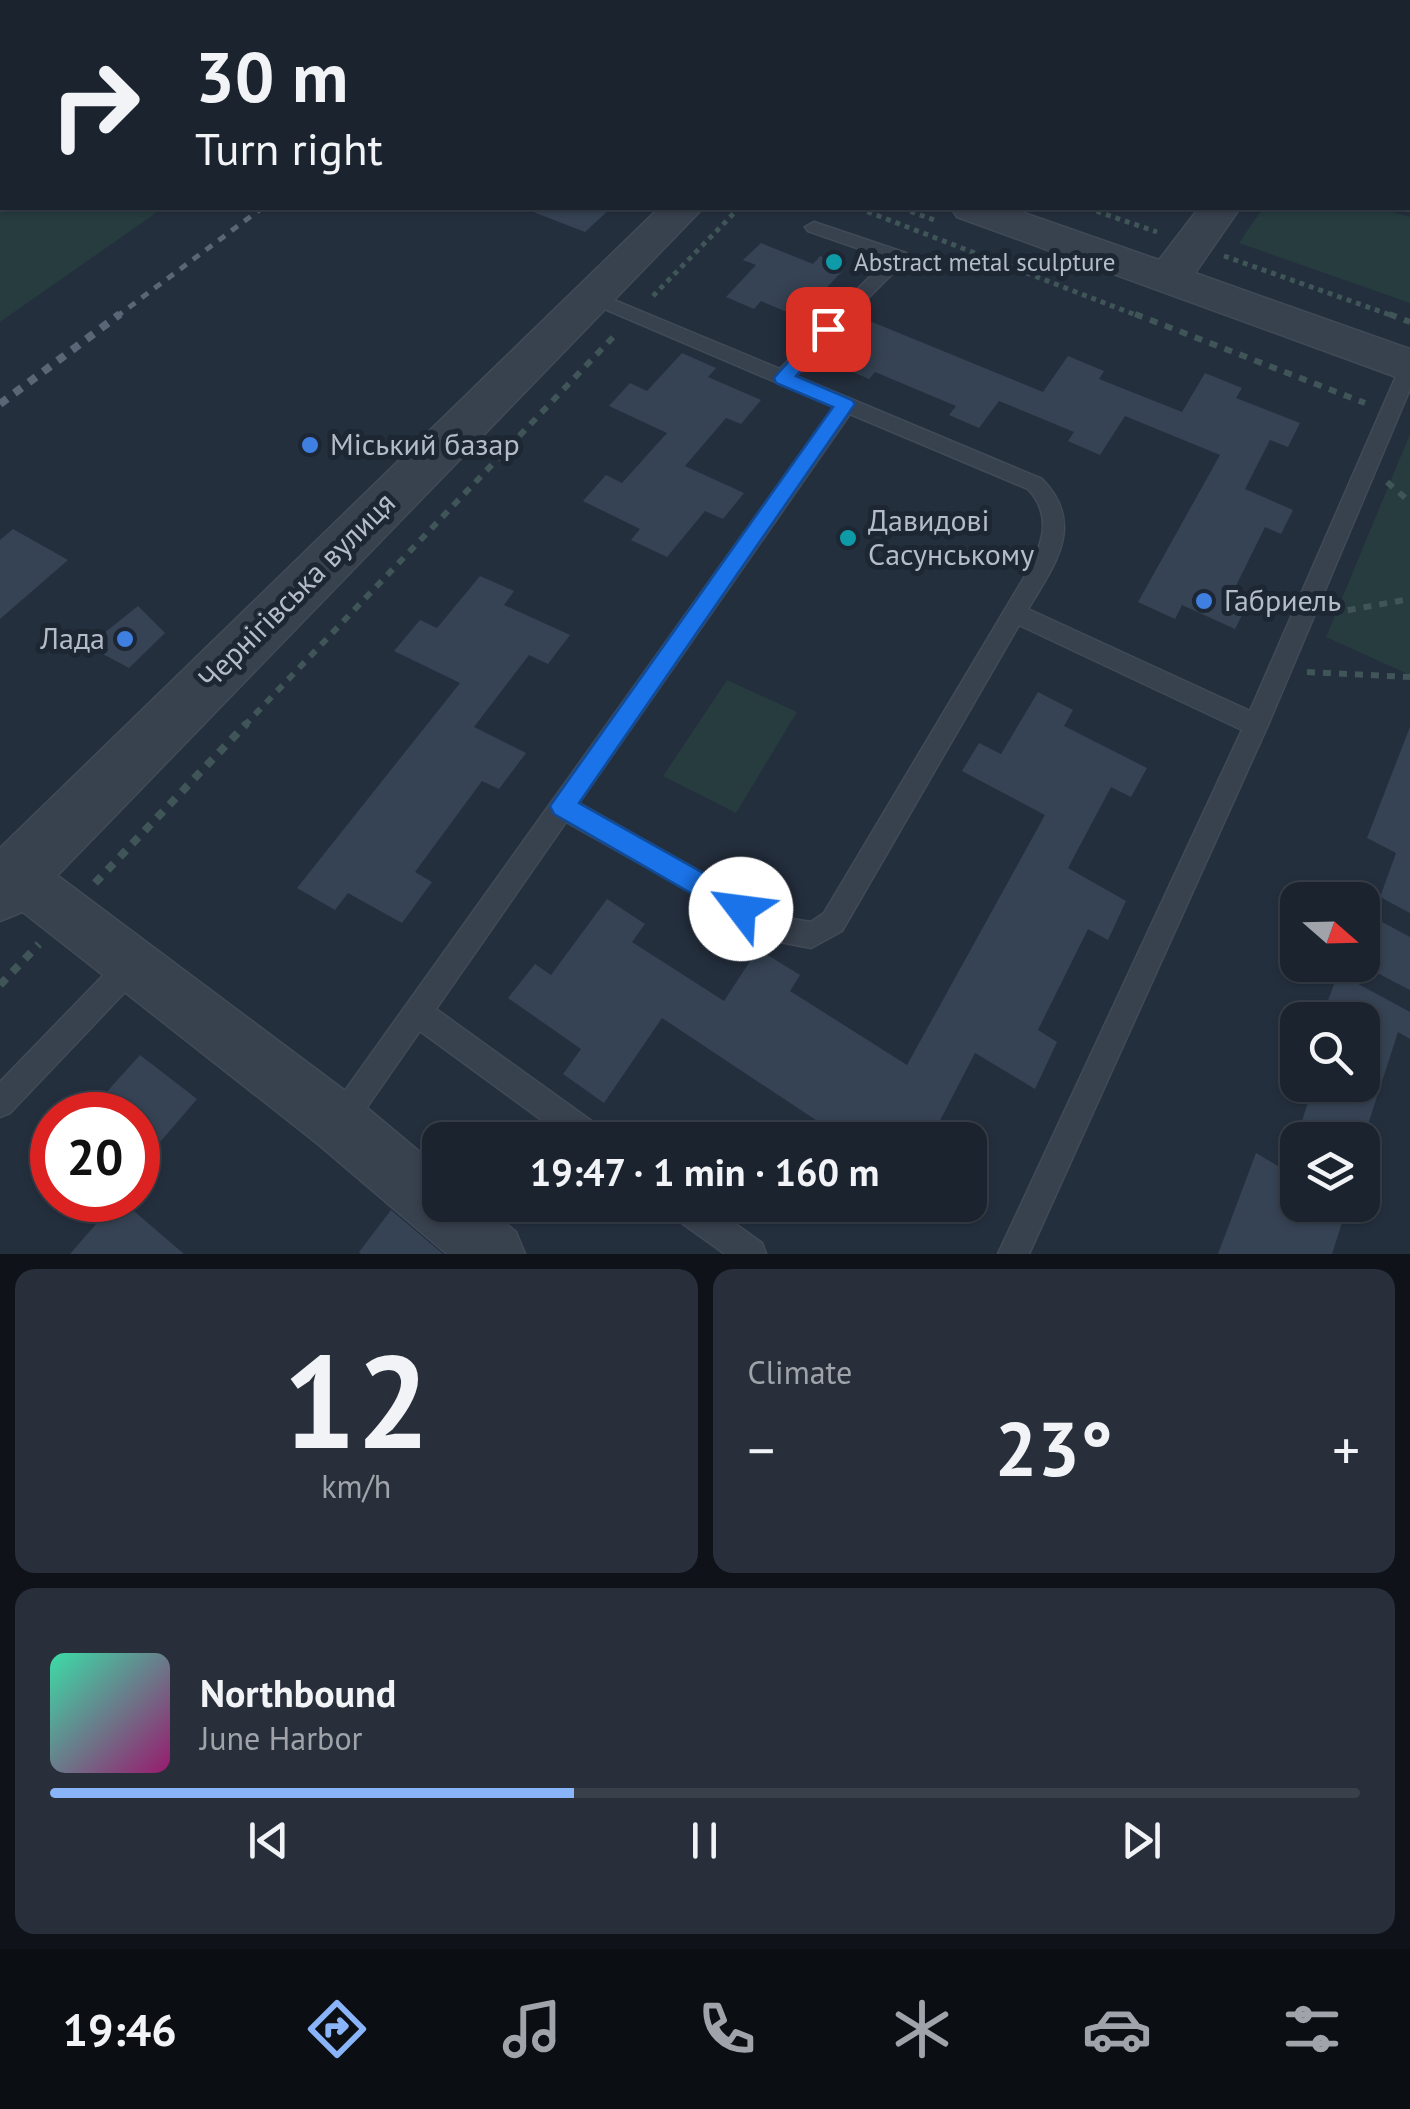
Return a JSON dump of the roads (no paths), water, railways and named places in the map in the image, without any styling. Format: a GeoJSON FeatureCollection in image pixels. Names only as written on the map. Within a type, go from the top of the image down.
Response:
{"type":"FeatureCollection","features":[{"type":"Feature","properties":{"kind":"street","name":"Чернігівська вулиця"},"geometry":{"type":"LineString","coordinates":[[8,883],[613,306],[681,210]]}},
{"type":"Feature","properties":{"kind":"street"},"geometry":{"type":"LineString","coordinates":[[1169,278],[1219,210]]}},
{"type":"Feature","properties":{"kind":"street"},"geometry":{"type":"LineString","coordinates":[[955,214],[1169,278],[1410,366]]}},
{"type":"Feature","properties":{"kind":"street"},"geometry":{"type":"LineString","coordinates":[[8,883],[66,915],[340,1123],[494,1254]]}},
{"type":"Feature","properties":{"kind":"lane"},"geometry":{"type":"LineString","coordinates":[[814,227],[900,258],[845,311]]}},
{"type":"Feature","properties":{"kind":"lane"},"geometry":{"type":"LineString","coordinates":[[562,806],[771,926],[805,938],[822,933],[833,922],[1054,538],[1052,504],[1047,493],[1035,484],[613,306]]}},
{"type":"Feature","properties":{"kind":"lane"},"geometry":{"type":"LineString","coordinates":[[783,378],[828,329]]}},
{"type":"Feature","properties":{"kind":"lane"},"geometry":{"type":"LineString","coordinates":[[1013,1254],[1256,724],[1410,366]]}},
{"type":"Feature","properties":{"kind":"lane"},"geometry":{"type":"LineString","coordinates":[[340,1123],[846,404]]}},
{"type":"Feature","properties":{"kind":"lane"},"geometry":{"type":"LineString","coordinates":[[1014,613],[1256,724]]}},
{"type":"Feature","properties":{"kind":"lane"},"geometry":{"type":"LineString","coordinates":[[0,1104],[132,965]]}},
{"type":"Feature","properties":{"kind":"lane"},"geometry":{"type":"LineString","coordinates":[[417,1012],[569,1122]]}},
{"type":"Feature","properties":{"kind":"lane"},"geometry":{"type":"LineString","coordinates":[[707,1222],[751,1254]]}},
{"type":"Feature","properties":{"kind":"railway"},"geometry":{"type":"LineString","coordinates":[[116,317],[259,210]]}},
{"type":"Feature","properties":{"kind":"railway"},"geometry":{"type":"LineString","coordinates":[[116,317],[120,314]]}},
{"type":"Feature","properties":{"kind":"railway"},"geometry":{"type":"LineString","coordinates":[[0,404],[116,317]]}},
{"type":"Feature","properties":{"kind":"place","name":"Abstract metal sculpture"},"geometry":{"type":"Point","coordinates":[834,262]}},
{"type":"Feature","properties":{"kind":"place","name":"Міський базар"},"geometry":{"type":"Point","coordinates":[310,445]}},
{"type":"Feature","properties":{"kind":"place","name":"Давидові Сасунському"},"geometry":{"type":"Point","coordinates":[848,538]}},
{"type":"Feature","properties":{"kind":"place","name":"Габриель"},"geometry":{"type":"Point","coordinates":[1204,601]}},
{"type":"Feature","properties":{"kind":"place","name":"Лада"},"geometry":{"type":"Point","coordinates":[125,639]}}]}
